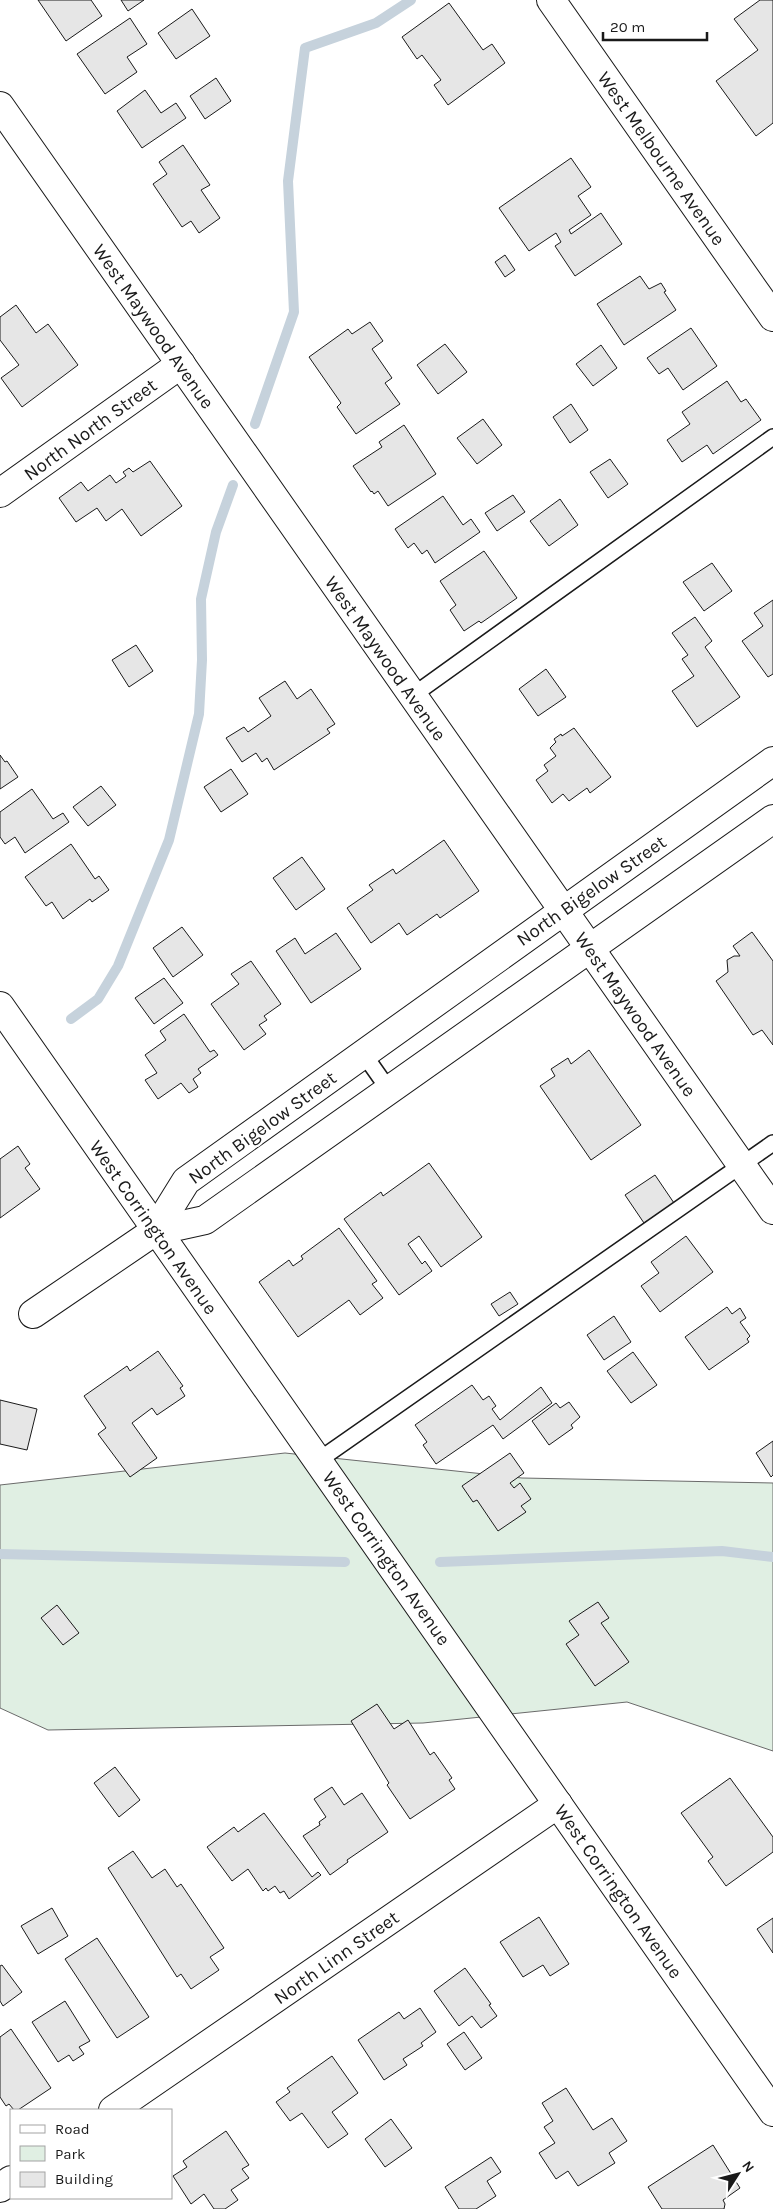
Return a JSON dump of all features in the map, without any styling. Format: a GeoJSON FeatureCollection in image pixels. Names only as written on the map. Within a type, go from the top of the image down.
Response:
{"type":"FeatureCollection","features":[{"type":"Feature","properties":{"kind":"street","name":"West Melbourne Avenue"},"geometry":{"type":"LineString","coordinates":[[551,0],[773,316]]}},
{"type":"Feature","properties":{"kind":"street","name":"West Maywood Avenue"},"geometry":{"type":"LineString","coordinates":[[0,106],[773,1210]]}},
{"type":"Feature","properties":{"kind":"street","name":"North North Street"},"geometry":{"type":"LineString","coordinates":[[0,493],[181,364]]}},
{"type":"Feature","properties":{"kind":"street","name":"North Bigelow Street"},"geometry":{"type":"LineString","coordinates":[[155,1231],[186,1181],[563,909],[773,761]]}},
{"type":"Feature","properties":{"kind":"street"},"geometry":{"type":"LineString","coordinates":[[33,1314],[155,1231],[205,1220],[773,819]]}},
{"type":"Feature","properties":{"kind":"street","name":"West Corrington Avenue"},"geometry":{"type":"LineString","coordinates":[[0,1006],[155,1231],[319,1460],[773,2112]]}},
{"type":"Feature","properties":{"kind":"street","name":"North Linn Street"},"geometry":{"type":"LineString","coordinates":[[114,2109],[558,1804]]}},
{"type":"Feature","properties":{"kind":"lane"},"geometry":{"type":"LineString","coordinates":[[412,696],[773,437]]}},
{"type":"Feature","properties":{"kind":"lane"},"geometry":{"type":"LineString","coordinates":[[363,1053],[389,1090]]}},
{"type":"Feature","properties":{"kind":"lane"},"geometry":{"type":"LineString","coordinates":[[319,1460],[773,1143]]}},
{"type":"Feature","properties":{"kind":"green space"},"geometry":{"type":"Polygon","coordinates":[[[285,1453],[522,1478],[773,1483],[773,1751],[627,1702],[423,1723],[48,1730],[0,1708],[0,1485],[285,1453]]]}},
{"type":"Feature","properties":{"kind":"building"},"geometry":{"type":"Polygon","coordinates":[[[38,0],[91,0],[102,16],[66,41],[38,0]]]}},
{"type":"Feature","properties":{"kind":"building"},"geometry":{"type":"Polygon","coordinates":[[[121,0],[144,0],[128,11],[121,0]]]}},
{"type":"Feature","properties":{"kind":"building"},"geometry":{"type":"Polygon","coordinates":[[[760,0],[773,0],[773,123],[756,136],[716,81],[758,50],[734,19],[760,0]]]}},
{"type":"Feature","properties":{"kind":"building"},"geometry":{"type":"Polygon","coordinates":[[[449,3],[483,50],[492,44],[505,63],[448,105],[434,85],[441,80],[422,55],[417,59],[402,37],[449,3]]]}},
{"type":"Feature","properties":{"kind":"building"},"geometry":{"type":"Polygon","coordinates":[[[192,9],[210,36],[176,59],[158,33],[192,9]]]}},
{"type":"Feature","properties":{"kind":"building"},"geometry":{"type":"Polygon","coordinates":[[[130,18],[147,44],[127,57],[137,72],[105,94],[77,54],[130,18]]]}},
{"type":"Feature","properties":{"kind":"building"},"geometry":{"type":"Polygon","coordinates":[[[216,78],[231,101],[205,119],[190,96],[216,78]]]}},
{"type":"Feature","properties":{"kind":"building"},"geometry":{"type":"Polygon","coordinates":[[[145,90],[161,113],[176,103],[186,118],[142,148],[117,111],[145,90]]]}},
{"type":"Feature","properties":{"kind":"building"},"geometry":{"type":"Polygon","coordinates":[[[183,145],[210,185],[201,190],[220,218],[199,233],[191,221],[182,227],[153,184],[167,174],[159,162],[183,145]]]}},
{"type":"Feature","properties":{"kind":"building"},"geometry":{"type":"Polygon","coordinates":[[[571,158],[591,187],[578,196],[591,215],[569,230],[571,234],[601,213],[622,244],[575,276],[555,246],[561,242],[556,233],[529,251],[499,208],[571,158]]]}},
{"type":"Feature","properties":{"kind":"building"},"geometry":{"type":"Polygon","coordinates":[[[505,255],[515,270],[505,277],[495,262],[505,255]]]}},
{"type":"Feature","properties":{"kind":"building"},"geometry":{"type":"Polygon","coordinates":[[[640,276],[649,289],[661,283],[666,291],[664,292],[676,310],[624,345],[597,304],[640,276]]]}},
{"type":"Feature","properties":{"kind":"building"},"geometry":{"type":"Polygon","coordinates":[[[16,305],[36,333],[48,324],[78,365],[22,407],[1,378],[19,365],[0,340],[0,317],[16,305]]]}},
{"type":"Feature","properties":{"kind":"building"},"geometry":{"type":"Polygon","coordinates":[[[370,322],[383,341],[372,349],[392,378],[385,383],[400,404],[356,434],[337,407],[341,403],[309,357],[348,329],[352,334],[370,322]]]}},
{"type":"Feature","properties":{"kind":"building"},"geometry":{"type":"Polygon","coordinates":[[[691,328],[717,366],[683,390],[668,368],[659,374],[647,358],[691,328]]]}},
{"type":"Feature","properties":{"kind":"building"},"geometry":{"type":"Polygon","coordinates":[[[445,344],[467,372],[438,394],[417,365],[445,344]]]}},
{"type":"Feature","properties":{"kind":"building"},"geometry":{"type":"Polygon","coordinates":[[[601,345],[617,368],[593,386],[576,364],[601,345]]]}},
{"type":"Feature","properties":{"kind":"building"},"geometry":{"type":"Polygon","coordinates":[[[727,381],[741,402],[746,399],[761,420],[713,454],[707,445],[682,462],[667,440],[690,424],[682,412],[727,381]]]}},
{"type":"Feature","properties":{"kind":"building"},"geometry":{"type":"Polygon","coordinates":[[[571,404],[588,430],[570,443],[553,417],[571,404]]]}},
{"type":"Feature","properties":{"kind":"building"},"geometry":{"type":"Polygon","coordinates":[[[483,419],[502,445],[477,464],[457,438],[483,419]]]}},
{"type":"Feature","properties":{"kind":"building"},"geometry":{"type":"Polygon","coordinates":[[[404,425],[436,474],[388,506],[378,491],[374,494],[371,492],[353,466],[382,447],[379,442],[404,425]]]}},
{"type":"Feature","properties":{"kind":"building"},"geometry":{"type":"Polygon","coordinates":[[[610,459],[628,484],[608,498],[590,472],[610,459]]]}},
{"type":"Feature","properties":{"kind":"building"},"geometry":{"type":"Polygon","coordinates":[[[150,461],[182,506],[141,536],[122,509],[106,521],[97,508],[76,522],[59,498],[81,482],[88,491],[110,475],[116,483],[126,476],[123,472],[129,468],[133,472],[150,461]]]}},
{"type":"Feature","properties":{"kind":"building"},"geometry":{"type":"Polygon","coordinates":[[[513,495],[525,512],[497,531],[485,513],[513,495]]]}},
{"type":"Feature","properties":{"kind":"building"},"geometry":{"type":"Polygon","coordinates":[[[443,496],[463,525],[471,519],[480,532],[435,563],[427,550],[422,554],[414,543],[408,548],[395,529],[443,496]]]}},
{"type":"Feature","properties":{"kind":"building"},"geometry":{"type":"Polygon","coordinates":[[[560,499],[578,525],[549,546],[530,521],[560,499]]]}},
{"type":"Feature","properties":{"kind":"building"},"geometry":{"type":"Polygon","coordinates":[[[484,551],[517,598],[481,623],[479,621],[464,631],[450,610],[456,605],[440,581],[484,551]]]}},
{"type":"Feature","properties":{"kind":"building"},"geometry":{"type":"Polygon","coordinates":[[[712,563],[732,591],[704,611],[683,582],[712,563]]]}},
{"type":"Feature","properties":{"kind":"building"},"geometry":{"type":"Polygon","coordinates":[[[773,600],[773,674],[768,677],[742,641],[763,626],[754,613],[773,600]]]}},
{"type":"Feature","properties":{"kind":"building"},"geometry":{"type":"Polygon","coordinates":[[[695,617],[712,641],[705,647],[740,697],[697,727],[672,691],[694,676],[682,659],[688,655],[672,633],[695,617]]]}},
{"type":"Feature","properties":{"kind":"building"},"geometry":{"type":"Polygon","coordinates":[[[136,645],[153,671],[129,687],[112,660],[136,645]]]}},
{"type":"Feature","properties":{"kind":"building"},"geometry":{"type":"Polygon","coordinates":[[[546,669],[566,697],[538,716],[519,689],[546,669]]]}},
{"type":"Feature","properties":{"kind":"building"},"geometry":{"type":"Polygon","coordinates":[[[285,681],[297,699],[311,689],[335,724],[327,729],[330,733],[274,770],[267,758],[262,762],[256,753],[242,762],[226,738],[244,727],[248,732],[271,716],[259,698],[285,681]]]}},
{"type":"Feature","properties":{"kind":"building"},"geometry":{"type":"Polygon","coordinates":[[[574,728],[611,777],[590,793],[587,788],[569,801],[563,794],[552,803],[536,780],[548,771],[544,765],[556,756],[550,748],[556,742],[554,739],[574,728]]]}},
{"type":"Feature","properties":{"kind":"building"},"geometry":{"type":"Polygon","coordinates":[[[0,755],[5,762],[7,761],[18,777],[0,789],[0,755]]]}},
{"type":"Feature","properties":{"kind":"building"},"geometry":{"type":"Polygon","coordinates":[[[231,769],[248,794],[221,812],[204,787],[231,769]]]}},
{"type":"Feature","properties":{"kind":"building"},"geometry":{"type":"Polygon","coordinates":[[[101,786],[116,805],[88,826],[73,807],[101,786]]]}},
{"type":"Feature","properties":{"kind":"building"},"geometry":{"type":"Polygon","coordinates":[[[32,789],[53,819],[63,813],[69,822],[25,853],[15,837],[5,844],[0,837],[0,812],[32,789]]]}},
{"type":"Feature","properties":{"kind":"building"},"geometry":{"type":"Polygon","coordinates":[[[444,840],[479,891],[440,918],[437,914],[407,935],[399,923],[371,943],[347,908],[373,890],[369,885],[393,869],[396,874],[444,840]]]}},
{"type":"Feature","properties":{"kind":"building"},"geometry":{"type":"Polygon","coordinates":[[[71,844],[95,879],[99,876],[109,890],[92,902],[90,899],[63,919],[52,902],[46,906],[25,877],[71,844]]]}},
{"type":"Feature","properties":{"kind":"building"},"geometry":{"type":"Polygon","coordinates":[[[302,857],[325,889],[296,910],[273,878],[302,857]]]}},
{"type":"Feature","properties":{"kind":"building"},"geometry":{"type":"Polygon","coordinates":[[[182,927],[203,955],[173,977],[153,948],[182,927]]]}},
{"type":"Feature","properties":{"kind":"building"},"geometry":{"type":"Polygon","coordinates":[[[752,932],[773,961],[773,1045],[762,1030],[753,1035],[716,981],[728,972],[727,960],[734,956],[740,956],[733,946],[752,932]]]}},
{"type":"Feature","properties":{"kind":"building"},"geometry":{"type":"Polygon","coordinates":[[[336,933],[361,969],[311,1003],[276,951],[295,938],[305,954],[336,933]]]}},
{"type":"Feature","properties":{"kind":"building"},"geometry":{"type":"Polygon","coordinates":[[[251,961],[281,1004],[264,1016],[267,1020],[259,1025],[266,1034],[244,1050],[211,1004],[239,984],[231,974],[251,961]]]}},
{"type":"Feature","properties":{"kind":"building"},"geometry":{"type":"Polygon","coordinates":[[[164,978],[183,1003],[154,1024],[135,998],[164,978]]]}},
{"type":"Feature","properties":{"kind":"building"},"geometry":{"type":"Polygon","coordinates":[[[184,1014],[210,1052],[214,1050],[218,1055],[198,1069],[201,1073],[193,1079],[198,1087],[189,1093],[181,1083],[158,1099],[145,1080],[157,1073],[145,1055],[166,1040],[160,1031],[184,1014]]]}},
{"type":"Feature","properties":{"kind":"building"},"geometry":{"type":"Polygon","coordinates":[[[589,1050],[641,1125],[591,1160],[540,1086],[555,1076],[551,1069],[568,1058],[571,1064],[589,1050]]]}},
{"type":"Feature","properties":{"kind":"building"},"geometry":{"type":"Polygon","coordinates":[[[18,1146],[30,1164],[25,1168],[40,1189],[0,1218],[0,1159],[18,1146]]]}},
{"type":"Feature","properties":{"kind":"building"},"geometry":{"type":"Polygon","coordinates":[[[429,1163],[482,1237],[441,1267],[419,1236],[408,1244],[422,1264],[425,1261],[432,1271],[399,1295],[344,1219],[381,1192],[383,1196],[429,1163]]]}},
{"type":"Feature","properties":{"kind":"building"},"geometry":{"type":"Polygon","coordinates":[[[655,1175],[674,1203],[644,1223],[625,1195],[655,1175]]]}},
{"type":"Feature","properties":{"kind":"building"},"geometry":{"type":"Polygon","coordinates":[[[339,1228],[377,1281],[372,1284],[383,1298],[360,1315],[349,1300],[298,1337],[259,1282],[289,1260],[293,1266],[303,1259],[301,1256],[339,1228]]]}},
{"type":"Feature","properties":{"kind":"building"},"geometry":{"type":"Polygon","coordinates":[[[686,1236],[713,1272],[660,1312],[641,1286],[659,1273],[651,1262],[686,1236]]]}},
{"type":"Feature","properties":{"kind":"building"},"geometry":{"type":"Polygon","coordinates":[[[510,1292],[518,1304],[499,1316],[491,1304],[510,1292]]]}},
{"type":"Feature","properties":{"kind":"building"},"geometry":{"type":"Polygon","coordinates":[[[727,1307],[732,1314],[740,1308],[746,1318],[740,1322],[750,1336],[747,1339],[749,1342],[709,1370],[685,1337],[727,1307]]]}},
{"type":"Feature","properties":{"kind":"building"},"geometry":{"type":"Polygon","coordinates":[[[614,1316],[631,1342],[604,1360],[587,1335],[614,1316]]]}},
{"type":"Feature","properties":{"kind":"building"},"geometry":{"type":"Polygon","coordinates":[[[158,1351],[183,1386],[180,1388],[185,1396],[157,1415],[152,1408],[132,1423],[157,1458],[130,1477],[98,1434],[106,1428],[84,1396],[127,1366],[130,1371],[158,1351]]]}},
{"type":"Feature","properties":{"kind":"building"},"geometry":{"type":"Polygon","coordinates":[[[633,1352],[657,1385],[631,1403],[607,1371],[633,1352]]]}},
{"type":"Feature","properties":{"kind":"building"},"geometry":{"type":"Polygon","coordinates":[[[472,1385],[483,1400],[489,1396],[496,1406],[492,1409],[500,1420],[541,1387],[552,1403],[503,1439],[493,1425],[436,1464],[423,1445],[427,1442],[415,1425],[472,1385]]]}},
{"type":"Feature","properties":{"kind":"building"},"geometry":{"type":"Polygon","coordinates":[[[0,1400],[37,1409],[27,1450],[0,1444],[0,1400]]]}},
{"type":"Feature","properties":{"kind":"building"},"geometry":{"type":"Polygon","coordinates":[[[569,1402],[580,1417],[571,1425],[573,1428],[549,1445],[532,1421],[556,1403],[560,1408],[569,1402]]]}},
{"type":"Feature","properties":{"kind":"building"},"geometry":{"type":"Polygon","coordinates":[[[773,1441],[773,1475],[771,1477],[756,1453],[773,1441]]]}},
{"type":"Feature","properties":{"kind":"building"},"geometry":{"type":"Polygon","coordinates":[[[510,1453],[524,1473],[510,1483],[514,1488],[520,1483],[531,1499],[521,1506],[526,1512],[498,1531],[477,1500],[473,1502],[462,1486],[510,1453]]]}},
{"type":"Feature","properties":{"kind":"building"},"geometry":{"type":"Polygon","coordinates":[[[598,1602],[609,1618],[601,1623],[629,1662],[595,1686],[566,1644],[579,1635],[569,1621],[598,1602]]]}},
{"type":"Feature","properties":{"kind":"building"},"geometry":{"type":"Polygon","coordinates":[[[57,1605],[79,1633],[63,1645],[41,1618],[57,1605]]]}},
{"type":"Feature","properties":{"kind":"building"},"geometry":{"type":"Polygon","coordinates":[[[377,1704],[394,1729],[408,1720],[430,1755],[434,1752],[452,1778],[449,1780],[455,1789],[410,1819],[387,1785],[389,1783],[351,1721],[377,1704]]]}},
{"type":"Feature","properties":{"kind":"building"},"geometry":{"type":"Polygon","coordinates":[[[115,1767],[140,1800],[119,1817],[94,1783],[115,1767]]]}},
{"type":"Feature","properties":{"kind":"building"},"geometry":{"type":"Polygon","coordinates":[[[730,1778],[773,1837],[773,1852],[726,1886],[708,1861],[713,1857],[681,1813],[730,1778]]]}},
{"type":"Feature","properties":{"kind":"building"},"geometry":{"type":"Polygon","coordinates":[[[332,1787],[344,1805],[362,1793],[388,1832],[347,1860],[348,1862],[330,1875],[303,1836],[320,1825],[319,1822],[326,1817],[314,1799],[332,1787]]]}},
{"type":"Feature","properties":{"kind":"building"},"geometry":{"type":"Polygon","coordinates":[[[264,1813],[312,1877],[318,1872],[321,1875],[289,1899],[284,1891],[280,1893],[275,1886],[268,1891],[266,1888],[263,1891],[248,1869],[232,1881],[207,1847],[234,1827],[238,1832],[264,1813]]]}},
{"type":"Feature","properties":{"kind":"building"},"geometry":{"type":"Polygon","coordinates":[[[133,1851],[152,1878],[165,1869],[177,1887],[181,1884],[224,1948],[210,1957],[219,1970],[191,1989],[181,1974],[177,1977],[108,1868],[133,1851]]]}},
{"type":"Feature","properties":{"kind":"building"},"geometry":{"type":"Polygon","coordinates":[[[52,1908],[68,1936],[38,1954],[21,1926],[52,1908]]]}},
{"type":"Feature","properties":{"kind":"building"},"geometry":{"type":"Polygon","coordinates":[[[539,1917],[569,1964],[550,1976],[543,1965],[523,1977],[500,1942],[539,1917]]]}},
{"type":"Feature","properties":{"kind":"building"},"geometry":{"type":"Polygon","coordinates":[[[773,1918],[773,1953],[757,1929],[773,1918]]]}},
{"type":"Feature","properties":{"kind":"building"},"geometry":{"type":"Polygon","coordinates":[[[97,1938],[149,2017],[117,2038],[65,1959],[97,1938]]]}},
{"type":"Feature","properties":{"kind":"building"},"geometry":{"type":"Polygon","coordinates":[[[2,1965],[22,1992],[3,2006],[0,2001],[0,1966],[2,1965]]]}},
{"type":"Feature","properties":{"kind":"building"},"geometry":{"type":"Polygon","coordinates":[[[465,1968],[491,2004],[489,2005],[497,2016],[481,2028],[472,2016],[459,2026],[434,1991],[465,1968]]]}},
{"type":"Feature","properties":{"kind":"building"},"geometry":{"type":"Polygon","coordinates":[[[65,2001],[90,2041],[79,2047],[84,2054],[73,2061],[69,2055],[58,2062],[32,2022],[65,2001]]]}},
{"type":"Feature","properties":{"kind":"building"},"geometry":{"type":"Polygon","coordinates":[[[420,2008],[436,2032],[421,2043],[423,2046],[403,2059],[407,2065],[384,2080],[358,2040],[399,2012],[404,2019],[420,2008]]]}},
{"type":"Feature","properties":{"kind":"building"},"geometry":{"type":"Polygon","coordinates":[[[11,2029],[51,2088],[20,2109],[13,2109],[9,2104],[6,2106],[0,2097],[0,2037],[11,2029]]]}},
{"type":"Feature","properties":{"kind":"building"},"geometry":{"type":"Polygon","coordinates":[[[464,2032],[482,2058],[465,2070],[447,2044],[464,2032]]]}},
{"type":"Feature","properties":{"kind":"building"},"geometry":{"type":"Polygon","coordinates":[[[332,2056],[358,2093],[332,2112],[348,2134],[328,2148],[302,2113],[290,2121],[276,2102],[290,2092],[287,2088],[332,2056]]]}},
{"type":"Feature","properties":{"kind":"building"},"geometry":{"type":"Polygon","coordinates":[[[566,2088],[593,2130],[612,2118],[627,2141],[609,2153],[615,2163],[578,2186],[568,2171],[556,2179],[539,2153],[555,2143],[544,2127],[553,2121],[542,2103],[566,2088]]]}},
{"type":"Feature","properties":{"kind":"building"},"geometry":{"type":"Polygon","coordinates":[[[391,2119],[412,2148],[385,2167],[365,2139],[391,2119]]]}},
{"type":"Feature","properties":{"kind":"building"},"geometry":{"type":"Polygon","coordinates":[[[226,2131],[249,2165],[242,2169],[249,2178],[231,2190],[238,2200],[225,2209],[214,2209],[204,2194],[191,2204],[173,2176],[187,2167],[183,2161],[226,2131]]]}},
{"type":"Feature","properties":{"kind":"building"},"geometry":{"type":"Polygon","coordinates":[[[713,2145],[740,2188],[723,2200],[725,2204],[724,2209],[662,2209],[648,2187],[713,2145]]]}},
{"type":"Feature","properties":{"kind":"building"},"geometry":{"type":"Polygon","coordinates":[[[491,2157],[501,2172],[487,2181],[496,2196],[476,2209],[459,2209],[445,2187],[491,2157]]]}},
{"type":"Feature","properties":{"kind":"waterway"},"geometry":{"type":"LineString","coordinates":[[255,424],[294,312],[288,181],[305,48],[376,23],[411,0]]}},
{"type":"Feature","properties":{"kind":"waterway"},"geometry":{"type":"LineString","coordinates":[[71,1019],[98,999],[118,966],[169,840],[199,714],[202,660],[201,599],[216,532],[233,485]]}},
{"type":"Feature","properties":{"kind":"waterway"},"geometry":{"type":"LineString","coordinates":[[440,1562],[722,1551],[773,1557]]}},
{"type":"Feature","properties":{"kind":"waterway"},"geometry":{"type":"LineString","coordinates":[[0,1554],[345,1562]]}}]}
